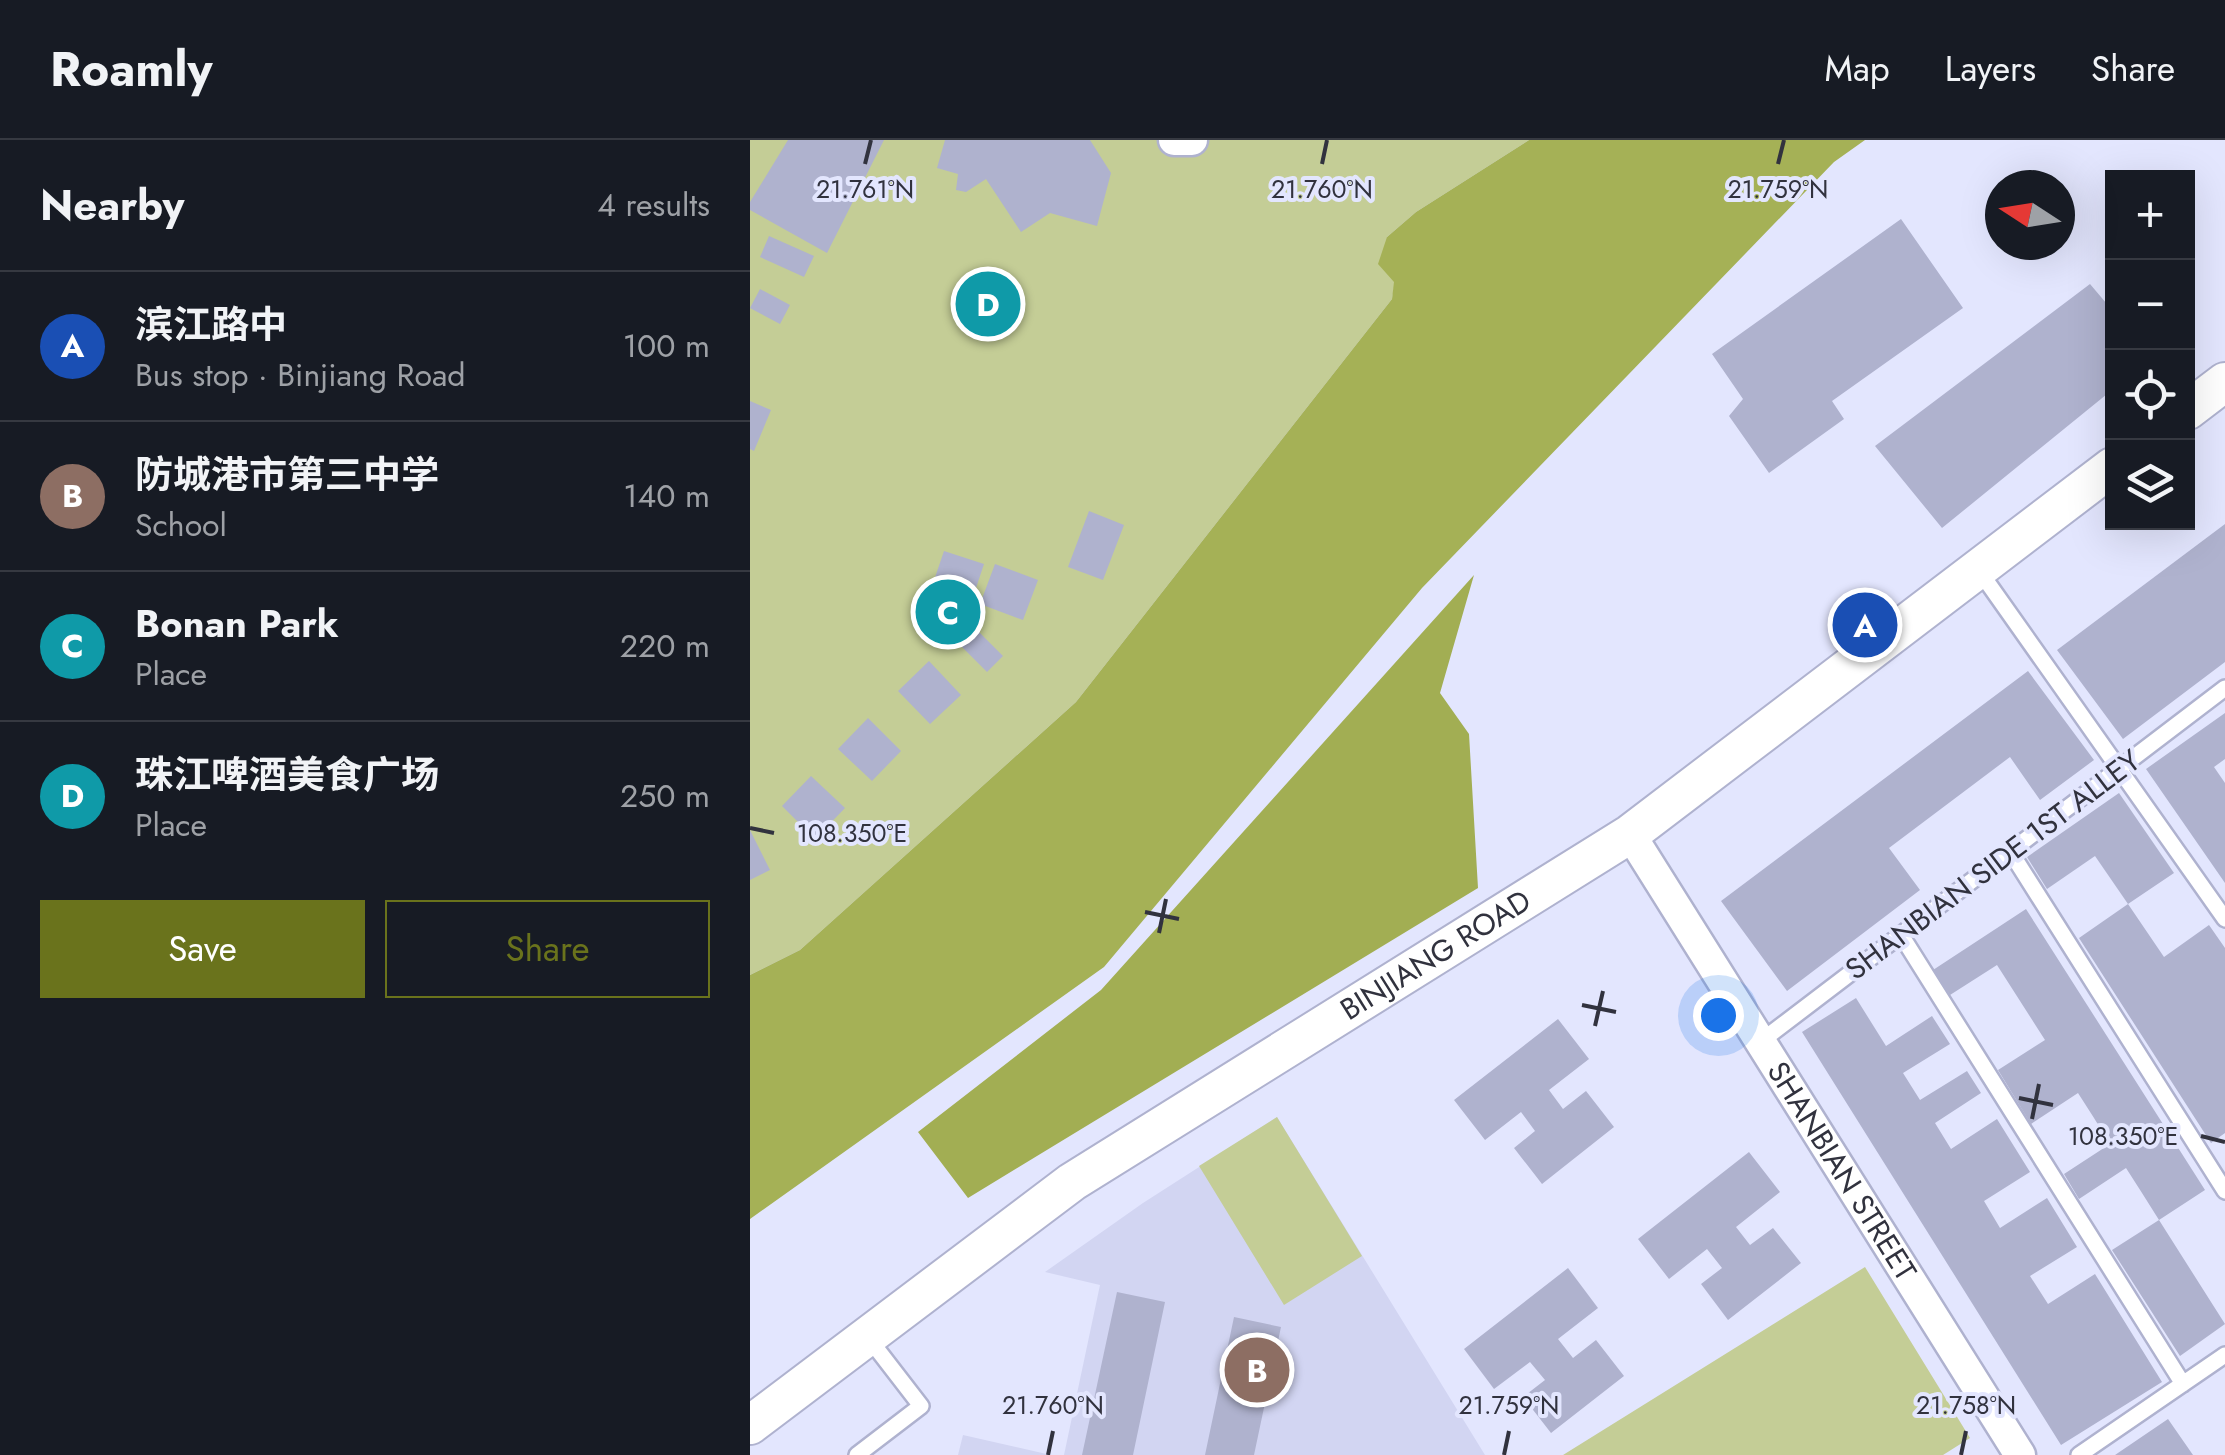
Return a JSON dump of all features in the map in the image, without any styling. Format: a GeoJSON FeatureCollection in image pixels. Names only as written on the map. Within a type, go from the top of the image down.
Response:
{"type":"FeatureCollection","features":[{"type":"Feature","properties":{"kind":"street"},"geometry":{"type":"LineString","coordinates":[[1174,140],[1192,140]]}},
{"type":"Feature","properties":{"kind":"street"},"geometry":{"type":"LineString","coordinates":[[2195,405],[2225,382]]}},
{"type":"Feature","properties":{"kind":"street","name":"BINJIANG ROAD"},"geometry":{"type":"LineString","coordinates":[[750,1424],[1072,1182],[1630,834],[2105,472]]}},
{"type":"Feature","properties":{"kind":"street","name":"SHANBIAN STREET"},"geometry":{"type":"LineString","coordinates":[[1630,834],[2020,1455]]}},
{"type":"Feature","properties":{"kind":"lane"},"geometry":{"type":"LineString","coordinates":[[1978,569],[2225,919]]}},
{"type":"Feature","properties":{"kind":"lane","name":"SHANBIAN SIDE 1ST ALLEY"},"geometry":{"type":"LineString","coordinates":[[1760,1042],[2225,688]]}},
{"type":"Feature","properties":{"kind":"lane"},"geometry":{"type":"LineString","coordinates":[[2010,851],[2225,1192]]}},
{"type":"Feature","properties":{"kind":"lane"},"geometry":{"type":"LineString","coordinates":[[1901,934],[2183,1384]]}},
{"type":"Feature","properties":{"kind":"lane"},"geometry":{"type":"LineString","coordinates":[[857,1455],[922,1406],[868,1336]]}},
{"type":"Feature","properties":{"kind":"lane"},"geometry":{"type":"LineString","coordinates":[[2079,1455],[2225,1355]]}},
{"type":"Feature","properties":{"kind":"shaded area"},"geometry":{"type":"Polygon","coordinates":[[[750,140],[1529,140],[1416,212],[1387,237],[1395,282],[1392,299],[1076,702],[800,950],[750,975],[750,140]]]}},
{"type":"Feature","properties":{"kind":"shaded area"},"geometry":{"type":"Polygon","coordinates":[[[1529,140],[1865,140],[1834,162],[1422,588],[1104,967],[750,1219],[750,975],[800,950],[1076,702],[1392,299],[1394,282],[1378,264],[1387,237],[1416,212],[1529,140]]]}},
{"type":"Feature","properties":{"kind":"shaded area"},"geometry":{"type":"Polygon","coordinates":[[[1474,575],[1440,693],[1469,734],[1478,888],[968,1198],[918,1132],[1101,990],[1474,575]]]}},
{"type":"Feature","properties":{"kind":"shaded area"},"geometry":{"type":"Polygon","coordinates":[[[1277,1117],[1485,1455],[1064,1455],[1100,1285],[1045,1272],[1277,1117]]]}},
{"type":"Feature","properties":{"kind":"shaded area"},"geometry":{"type":"Polygon","coordinates":[[[1277,1117],[1362,1256],[1284,1305],[1199,1166],[1277,1117]]]}},
{"type":"Feature","properties":{"kind":"shaded area"},"geometry":{"type":"Polygon","coordinates":[[[1865,1267],[1970,1438],[1943,1455],[1563,1455],[1865,1267]]]}},
{"type":"Feature","properties":{"kind":"shaded area"},"geometry":{"type":"Polygon","coordinates":[[[963,1435],[1051,1455],[958,1455],[963,1435]]]}},
{"type":"Feature","properties":{"kind":"building"},"geometry":{"type":"Polygon","coordinates":[[[788,140],[884,140],[827,253],[750,210],[750,202],[788,140]]]}},
{"type":"Feature","properties":{"kind":"building"},"geometry":{"type":"Polygon","coordinates":[[[945,140],[1090,140],[1111,173],[1097,226],[1050,213],[1021,232],[986,179],[966,192],[956,190],[958,174],[937,168],[945,140]]]}},
{"type":"Feature","properties":{"kind":"building"},"geometry":{"type":"Polygon","coordinates":[[[1901,219],[1963,308],[1832,401],[1844,419],[1769,473],[1729,416],[1743,399],[1712,354],[1901,219]]]}},
{"type":"Feature","properties":{"kind":"building"},"geometry":{"type":"Polygon","coordinates":[[[769,236],[814,256],[804,277],[760,257],[769,236]]]}},
{"type":"Feature","properties":{"kind":"building"},"geometry":{"type":"Polygon","coordinates":[[[2090,284],[2105,302],[2105,396],[1942,528],[1875,446],[2090,284]]]}},
{"type":"Feature","properties":{"kind":"building"},"geometry":{"type":"Polygon","coordinates":[[[760,289],[790,305],[780,324],[750,308],[760,289]]]}},
{"type":"Feature","properties":{"kind":"building"},"geometry":{"type":"Polygon","coordinates":[[[750,401],[771,410],[754,451],[750,449],[750,401]]]}},
{"type":"Feature","properties":{"kind":"building"},"geometry":{"type":"Polygon","coordinates":[[[1089,511],[1124,525],[1103,580],[1068,567],[1089,511]]]}},
{"type":"Feature","properties":{"kind":"building"},"geometry":{"type":"Polygon","coordinates":[[[2225,524],[2225,662],[2123,739],[2057,650],[2225,524]]]}},
{"type":"Feature","properties":{"kind":"building"},"geometry":{"type":"Polygon","coordinates":[[[944,551],[984,564],[969,609],[929,595],[944,551]]]}},
{"type":"Feature","properties":{"kind":"building"},"geometry":{"type":"Polygon","coordinates":[[[995,564],[1038,580],[1023,620],[980,604],[995,564]]]}},
{"type":"Feature","properties":{"kind":"building"},"geometry":{"type":"Polygon","coordinates":[[[968,621],[1003,656],[987,672],[952,637],[968,621]]]}},
{"type":"Feature","properties":{"kind":"building"},"geometry":{"type":"Polygon","coordinates":[[[929,661],[961,695],[930,724],[898,691],[929,661]]]}},
{"type":"Feature","properties":{"kind":"building"},"geometry":{"type":"Polygon","coordinates":[[[2028,671],[2094,760],[2040,800],[2010,757],[1889,848],[1920,890],[1787,991],[1721,901],[2028,671]]]}},
{"type":"Feature","properties":{"kind":"building"},"geometry":{"type":"Polygon","coordinates":[[[2225,713],[2225,759],[2214,767],[2225,783],[2225,883],[2146,769],[2225,713]]]}},
{"type":"Feature","properties":{"kind":"building"},"geometry":{"type":"Polygon","coordinates":[[[868,718],[901,751],[872,781],[838,749],[868,718]]]}},
{"type":"Feature","properties":{"kind":"building"},"geometry":{"type":"Polygon","coordinates":[[[811,776],[845,808],[815,839],[782,806],[811,776]]]}},
{"type":"Feature","properties":{"kind":"building"},"geometry":{"type":"Polygon","coordinates":[[[2119,793],[2174,873],[2128,904],[2095,856],[2047,889],[2027,857],[2119,793]]]}},
{"type":"Feature","properties":{"kind":"building"},"geometry":{"type":"Polygon","coordinates":[[[750,830],[770,870],[750,880],[750,830]]]}},
{"type":"Feature","properties":{"kind":"building"},"geometry":{"type":"Polygon","coordinates":[[[2128,904],[2164,957],[2209,925],[2225,948],[2225,1133],[2211,1143],[2079,938],[2128,904]]]}},
{"type":"Feature","properties":{"kind":"building"},"geometry":{"type":"Polygon","coordinates":[[[2026,909],[2205,1190],[2159,1220],[2126,1168],[2079,1199],[2064,1174],[2110,1144],[2078,1093],[2031,1124],[1998,1070],[2045,1040],[1997,965],[1950,995],[1933,970],[2026,909]]]}},
{"type":"Feature","properties":{"kind":"building"},"geometry":{"type":"Polygon","coordinates":[[[1856,998],[1886,1046],[1932,1016],[1950,1044],[1903,1073],[1920,1100],[1967,1071],[1981,1093],[1935,1123],[1951,1149],[1997,1119],[2030,1172],[1984,1201],[2000,1228],[2047,1198],[2077,1247],[2030,1276],[2048,1304],[2095,1274],[2162,1382],[2061,1445],[1802,1032],[1856,998]]]}},
{"type":"Feature","properties":{"kind":"building"},"geometry":{"type":"Polygon","coordinates":[[[1558,1019],[1589,1059],[1549,1090],[1563,1109],[1586,1091],[1614,1127],[1542,1184],[1514,1148],[1535,1131],[1521,1112],[1485,1140],[1454,1100],[1558,1019]]]}},
{"type":"Feature","properties":{"kind":"building"},"geometry":{"type":"Polygon","coordinates":[[[1749,1152],[1780,1192],[1736,1227],[1750,1245],[1773,1228],[1801,1263],[1728,1320],[1701,1284],[1722,1268],[1707,1249],[1669,1279],[1638,1239],[1749,1152]]]}},
{"type":"Feature","properties":{"kind":"building"},"geometry":{"type":"Polygon","coordinates":[[[2159,1220],[2225,1324],[2180,1356],[2112,1250],[2159,1220]]]}},
{"type":"Feature","properties":{"kind":"building"},"geometry":{"type":"Polygon","coordinates":[[[1568,1268],[1598,1308],[1558,1339],[1573,1358],[1596,1340],[1624,1376],[1551,1433],[1523,1397],[1545,1380],[1530,1362],[1494,1389],[1464,1349],[1568,1268]]]}},
{"type":"Feature","properties":{"kind":"building"},"geometry":{"type":"Polygon","coordinates":[[[1117,1292],[1165,1302],[1133,1455],[1082,1455],[1117,1292]]]}},
{"type":"Feature","properties":{"kind":"building"},"geometry":{"type":"Polygon","coordinates":[[[1234,1317],[1281,1327],[1254,1455],[1205,1455],[1234,1317]]]}},
{"type":"Feature","properties":{"kind":"building"},"geometry":{"type":"Polygon","coordinates":[[[2168,1419],[2193,1455],[2115,1455],[2168,1419]]]}},
{"type":"Feature","properties":{"kind":"place","name":"珠江啤酒美食广场"},"geometry":{"type":"Point","coordinates":[988,304]}},
{"type":"Feature","properties":{"kind":"place","name":"Bonan Park"},"geometry":{"type":"Point","coordinates":[948,612]}},
{"type":"Feature","properties":{"kind":"place","name":"滨江路中"},"geometry":{"type":"Point","coordinates":[1865,625]}},
{"type":"Feature","properties":{"kind":"place","name":"防城港市第三中学"},"geometry":{"type":"Point","coordinates":[1257,1370]}}]}
